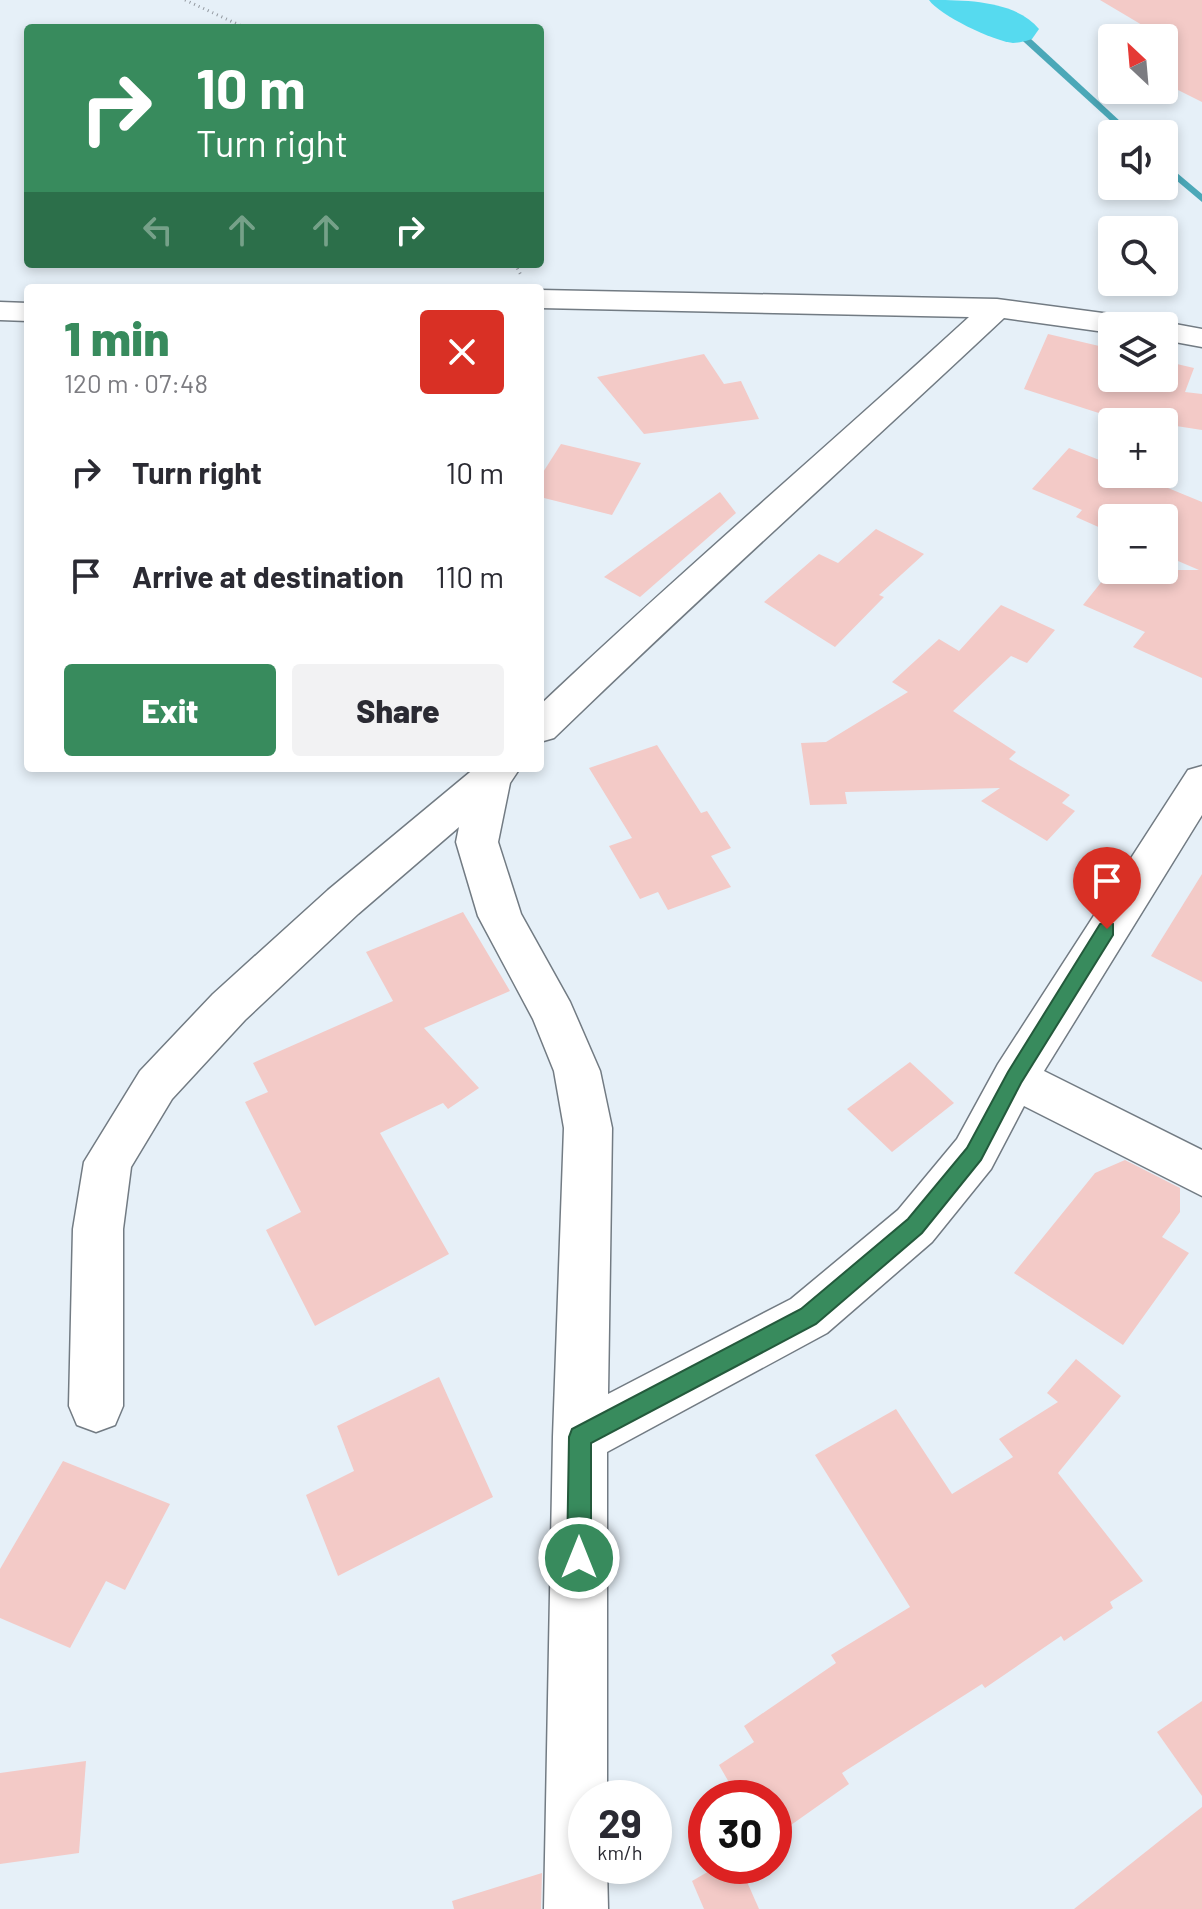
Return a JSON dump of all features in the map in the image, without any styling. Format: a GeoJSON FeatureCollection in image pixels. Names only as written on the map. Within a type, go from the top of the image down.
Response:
{"type":"FeatureCollection","features":[{"type":"Feature","properties":{"kind":"street"},"geometry":{"type":"LineString","coordinates":[[544,299],[997,308],[1098,321]]}},
{"type":"Feature","properties":{"kind":"street"},"geometry":{"type":"LineString","coordinates":[[544,724],[657,616],[769,519],[997,308]]}},
{"type":"Feature","properties":{"kind":"street"},"geometry":{"type":"LineString","coordinates":[[0,311],[24,312]]}},
{"type":"Feature","properties":{"kind":"street"},"geometry":{"type":"LineString","coordinates":[[1178,334],[1202,338]]}},
{"type":"Feature","properties":{"kind":"street"},"geometry":{"type":"LineString","coordinates":[[96,1406],[98,1229],[108,1162],[156,1085],[229,1007],[320,923],[495,772]]}},
{"type":"Feature","properties":{"kind":"street"},"geometry":{"type":"LineString","coordinates":[[495,772],[477,842],[500,916],[554,1015],[577,1071],[588,1128],[580,1437],[576,1909]]}},
{"type":"Feature","properties":{"kind":"street"},"geometry":{"type":"LineString","coordinates":[[580,1437],[809,1316],[915,1226],[974,1154],[1014,1078],[1202,781]]}},
{"type":"Feature","properties":{"kind":"street"},"geometry":{"type":"LineString","coordinates":[[1014,1078],[1202,1174]]}},
{"type":"Feature","properties":{"kind":"path"},"geometry":{"type":"LineString","coordinates":[[185,0],[237,24]]}},
{"type":"Feature","properties":{"kind":"building"},"geometry":{"type":"Polygon","coordinates":[[[1100,0],[1202,0],[1202,102],[1178,90],[1178,24],[1140,24],[1100,0]]]}},
{"type":"Feature","properties":{"kind":"building"},"geometry":{"type":"Polygon","coordinates":[[[1048,334],[1098,346],[1098,392],[1178,392],[1178,364],[1194,368],[1185,392],[1202,394],[1202,430],[1178,426],[1178,408],[1098,408],[1098,413],[1024,389],[1048,334]]]}},
{"type":"Feature","properties":{"kind":"building"},"geometry":{"type":"Polygon","coordinates":[[[704,354],[724,384],[741,381],[759,419],[644,434],[597,377],[704,354]]]}},
{"type":"Feature","properties":{"kind":"building"},"geometry":{"type":"Polygon","coordinates":[[[561,444],[641,463],[612,515],[544,498],[544,471],[561,444]]]}},
{"type":"Feature","properties":{"kind":"building"},"geometry":{"type":"Polygon","coordinates":[[[1069,448],[1098,459],[1098,488],[1168,488],[1202,502],[1202,678],[1133,647],[1145,632],[1083,605],[1100,584],[1178,584],[1178,570],[1199,570],[1178,561],[1178,504],[1098,504],[1098,527],[1076,517],[1082,510],[1032,489],[1069,448]]]}},
{"type":"Feature","properties":{"kind":"building"},"geometry":{"type":"Polygon","coordinates":[[[720,492],[736,513],[640,597],[604,577],[720,492]]]}},
{"type":"Feature","properties":{"kind":"building"},"geometry":{"type":"Polygon","coordinates":[[[876,529],[924,554],[879,595],[884,597],[835,647],[764,602],[819,554],[838,563],[876,529]]]}},
{"type":"Feature","properties":{"kind":"building"},"geometry":{"type":"Polygon","coordinates":[[[1001,605],[1055,630],[1027,663],[1011,656],[953,711],[1016,752],[1009,759],[1070,795],[1062,803],[1075,811],[1047,841],[981,801],[1000,788],[845,792],[847,804],[810,805],[801,743],[826,742],[908,692],[892,682],[939,639],[959,651],[1001,605]]]}},
{"type":"Feature","properties":{"kind":"building"},"geometry":{"type":"Polygon","coordinates":[[[657,745],[701,813],[707,811],[731,848],[711,856],[731,887],[668,910],[658,892],[640,899],[609,846],[632,838],[589,768],[657,745]]]}},
{"type":"Feature","properties":{"kind":"building"},"geometry":{"type":"Polygon","coordinates":[[[1202,874],[1202,982],[1151,956],[1202,874]]]}},
{"type":"Feature","properties":{"kind":"building"},"geometry":{"type":"Polygon","coordinates":[[[463,912],[510,991],[424,1028],[479,1088],[448,1109],[443,1103],[380,1133],[449,1254],[315,1326],[266,1230],[301,1212],[245,1102],[268,1092],[253,1063],[393,1001],[366,952],[463,912]]]}},
{"type":"Feature","properties":{"kind":"building"},"geometry":{"type":"Polygon","coordinates":[[[910,1062],[954,1103],[892,1152],[847,1109],[910,1062]]]}},
{"type":"Feature","properties":{"kind":"building"},"geometry":{"type":"Polygon","coordinates":[[[1125,1160],[1180,1188],[1180,1212],[1162,1237],[1189,1253],[1123,1345],[1014,1273],[1095,1173],[1125,1160]]]}},
{"type":"Feature","properties":{"kind":"building"},"geometry":{"type":"Polygon","coordinates":[[[1076,1359],[1121,1396],[1058,1473],[1143,1581],[1110,1602],[1113,1608],[1064,1641],[1061,1636],[985,1688],[982,1684],[842,1773],[849,1784],[792,1824],[792,1780],[728,1780],[719,1765],[754,1742],[744,1726],[836,1663],[831,1655],[910,1607],[815,1455],[896,1409],[952,1494],[1013,1457],[999,1439],[1058,1402],[1047,1393],[1076,1359]]]}},
{"type":"Feature","properties":{"kind":"building"},"geometry":{"type":"Polygon","coordinates":[[[439,1377],[493,1497],[338,1576],[306,1495],[354,1471],[337,1426],[439,1377]]]}},
{"type":"Feature","properties":{"kind":"building"},"geometry":{"type":"Polygon","coordinates":[[[63,1461],[170,1504],[125,1590],[106,1581],[70,1648],[0,1618],[0,1569],[63,1461]]]}},
{"type":"Feature","properties":{"kind":"building"},"geometry":{"type":"Polygon","coordinates":[[[1202,1701],[1202,1796],[1157,1732],[1202,1701]]]}},
{"type":"Feature","properties":{"kind":"building"},"geometry":{"type":"Polygon","coordinates":[[[86,1761],[79,1853],[0,1864],[0,1773],[86,1761]]]}},
{"type":"Feature","properties":{"kind":"building"},"geometry":{"type":"Polygon","coordinates":[[[1202,1807],[1202,1909],[1074,1909],[1202,1807]]]}},
{"type":"Feature","properties":{"kind":"building"},"geometry":{"type":"Polygon","coordinates":[[[542,1873],[541,1909],[454,1909],[452,1901],[542,1873]]]}},
{"type":"Feature","properties":{"kind":"building"},"geometry":{"type":"Polygon","coordinates":[[[693,1884],[748,1884],[759,1909],[704,1909],[693,1884]]]}},
{"type":"Feature","properties":{"kind":"waterway"},"geometry":{"type":"LineString","coordinates":[[952,0],[1015,29]]}},
{"type":"Feature","properties":{"kind":"waterway"},"geometry":{"type":"LineString","coordinates":[[1015,29],[1115,120]]}},
{"type":"Feature","properties":{"kind":"waterway"},"geometry":{"type":"LineString","coordinates":[[1178,178],[1202,199]]}},
{"type":"Feature","properties":{"kind":"route"},"geometry":{"type":"LineString","coordinates":[[579,1558],[580,1437],[809,1316],[915,1226],[974,1154],[1014,1078],[1107,929]]}}]}
